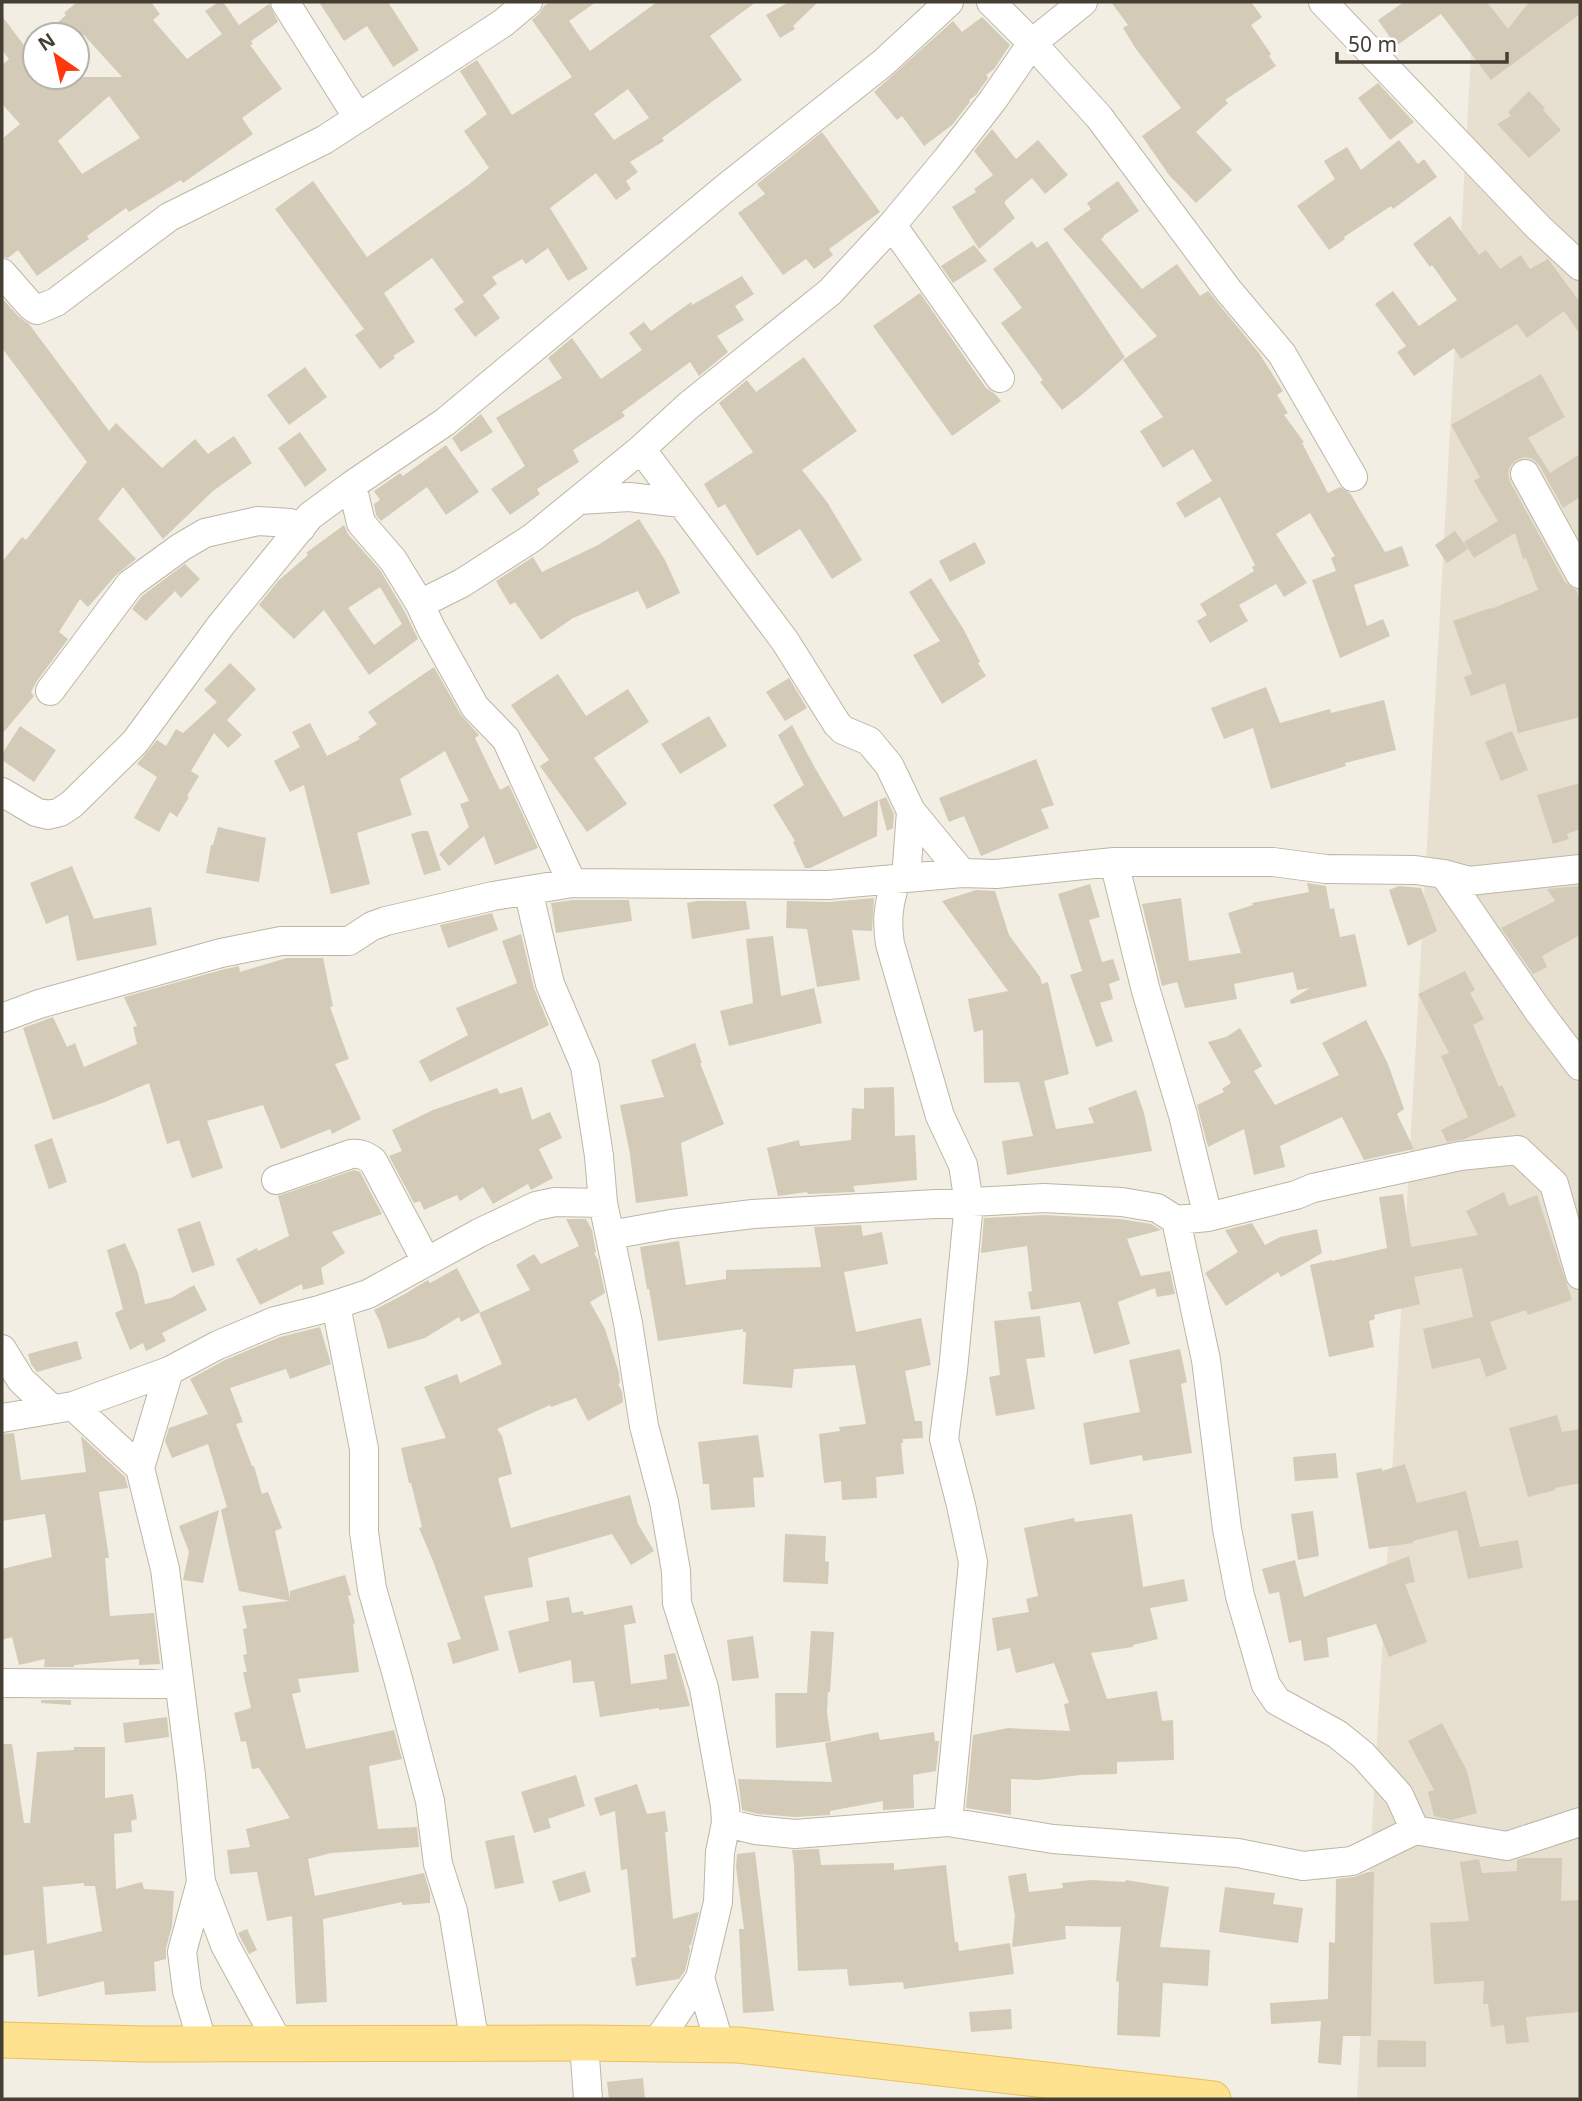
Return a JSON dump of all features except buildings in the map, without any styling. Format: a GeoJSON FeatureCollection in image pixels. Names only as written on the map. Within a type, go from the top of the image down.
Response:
{"type":"FeatureCollection","features":[{"type":"Feature","properties":{"kind":"main road"},"geometry":{"type":"LineString","coordinates":[[2,2040],[203,2044],[738,2045],[1145,2095],[1213,2099]]}},
{"type":"Feature","properties":{"kind":"street"},"geometry":{"type":"LineString","coordinates":[[285,2],[358,118]]}},
{"type":"Feature","properties":{"kind":"street"},"geometry":{"type":"LineString","coordinates":[[2,274],[31,306],[37,310],[44,309],[169,217],[324,140],[503,23],[528,2]]}},
{"type":"Feature","properties":{"kind":"street"},"geometry":{"type":"LineString","coordinates":[[2,792],[36,812],[48,815],[60,812],[72,804],[135,743],[221,625],[305,522],[352,485],[445,422],[723,190],[883,63],[949,2]]}},
{"type":"Feature","properties":{"kind":"street"},"geometry":{"type":"LineString","coordinates":[[992,2],[1099,117],[1228,290],[1282,355],[1353,477]]}},
{"type":"Feature","properties":{"kind":"street"},"geometry":{"type":"LineString","coordinates":[[421,604],[462,583],[532,538],[641,449],[688,406],[830,292],[892,225],[993,100],[1032,43],[1083,2]]}},
{"type":"Feature","properties":{"kind":"street"},"geometry":{"type":"LineString","coordinates":[[1323,2],[1539,228],[1580,266]]}},
{"type":"Feature","properties":{"kind":"street"},"geometry":{"type":"LineString","coordinates":[[892,225],[1000,378]]}},
{"type":"Feature","properties":{"kind":"street"},"geometry":{"type":"LineString","coordinates":[[641,449],[785,641],[836,723],[843,730],[869,741],[889,765],[911,811],[962,873]]}},
{"type":"Feature","properties":{"kind":"street"},"geometry":{"type":"LineString","coordinates":[[1525,474],[1580,574]]}},
{"type":"Feature","properties":{"kind":"street"},"geometry":{"type":"LineString","coordinates":[[352,485],[361,523],[393,560],[421,604],[431,628],[475,707],[506,739],[572,883]]}},
{"type":"Feature","properties":{"kind":"street"},"geometry":{"type":"LineString","coordinates":[[579,500],[629,497],[681,503]]}},
{"type":"Feature","properties":{"kind":"street"},"geometry":{"type":"LineString","coordinates":[[50,691],[130,584],[205,533],[258,521],[361,523]]}},
{"type":"Feature","properties":{"kind":"street"},"geometry":{"type":"LineString","coordinates":[[911,811],[901,878],[888,906],[886,923],[940,1116],[963,1164],[969,1203],[944,1439],[973,1562],[948,1822]]}},
{"type":"Feature","properties":{"kind":"street"},"geometry":{"type":"LineString","coordinates":[[1114,862],[1208,1217]]}},
{"type":"Feature","properties":{"kind":"street"},"geometry":{"type":"LineString","coordinates":[[2,1018],[39,1004],[220,953],[281,942],[349,941],[372,926],[386,921],[493,896],[572,883],[828,885],[962,873],[996,874],[1114,862],[1273,862],[1326,869],[1400,869],[1444,874],[1469,881],[1580,869]]}},
{"type":"Feature","properties":{"kind":"street"},"geometry":{"type":"LineString","coordinates":[[1444,874],[1539,1012],[1580,1066]]}},
{"type":"Feature","properties":{"kind":"street"},"geometry":{"type":"LineString","coordinates":[[528,890],[550,984],[585,1066],[599,1156],[603,1203],[628,1324],[644,1426],[664,1502],[676,1571],[677,1603],[704,1688],[725,1805],[726,1823],[720,1852],[718,1902],[700,1978],[655,2045]]}},
{"type":"Feature","properties":{"kind":"street"},"geometry":{"type":"LineString","coordinates":[[610,1234],[753,1214],[1044,1198],[1122,1202],[1157,1208],[1176,1220],[1208,1217],[1296,1195],[1313,1188],[1460,1156],[1518,1150],[1554,1184],[1580,1275]]}},
{"type":"Feature","properties":{"kind":"street"},"geometry":{"type":"LineString","coordinates":[[276,1180],[351,1154],[360,1153],[367,1156],[373,1161],[426,1261]]}},
{"type":"Feature","properties":{"kind":"street"},"geometry":{"type":"LineString","coordinates":[[2,1418],[63,1408],[169,1371],[218,1345],[275,1321],[368,1294],[426,1261],[536,1206],[555,1202],[603,1203]]}},
{"type":"Feature","properties":{"kind":"street"},"geometry":{"type":"LineString","coordinates":[[1176,1220],[1206,1360],[1227,1529],[1240,1596],[1266,1685],[1277,1701],[1337,1734],[1363,1755],[1399,1795],[1415,1830]]}},
{"type":"Feature","properties":{"kind":"street"},"geometry":{"type":"LineString","coordinates":[[336,1305],[364,1450],[364,1532],[372,1590],[430,1801],[438,1864],[453,1911],[475,2044]]}},
{"type":"Feature","properties":{"kind":"street"},"geometry":{"type":"LineString","coordinates":[[2,1349],[21,1380],[63,1408],[140,1468]]}},
{"type":"Feature","properties":{"kind":"street"},"geometry":{"type":"LineString","coordinates":[[169,1371],[140,1468],[165,1569],[201,1882],[225,1945],[279,2044]]}},
{"type":"Feature","properties":{"kind":"street"},"geometry":{"type":"LineString","coordinates":[[2,1683],[179,1682]]}},
{"type":"Feature","properties":{"kind":"street"},"geometry":{"type":"LineString","coordinates":[[726,1823],[755,1830],[794,1834],[948,1822],[1053,1839],[1238,1853],[1303,1866],[1352,1861],[1415,1830],[1507,1846],[1580,1822]]}},
{"type":"Feature","properties":{"kind":"street"},"geometry":{"type":"LineString","coordinates":[[201,1882],[182,1952],[187,1991],[203,2044]]}},
{"type":"Feature","properties":{"kind":"street"},"geometry":{"type":"LineString","coordinates":[[700,1978],[720,2045]]}},
{"type":"Feature","properties":{"kind":"street"},"geometry":{"type":"LineString","coordinates":[[584,2043],[588,2099]]}},
{"type":"Feature","properties":{"kind":"shaded area"},"geometry":{"type":"Polygon","coordinates":[[[1474,2],[1580,2],[1580,2099],[1357,2099],[1474,2]]]}}]}
